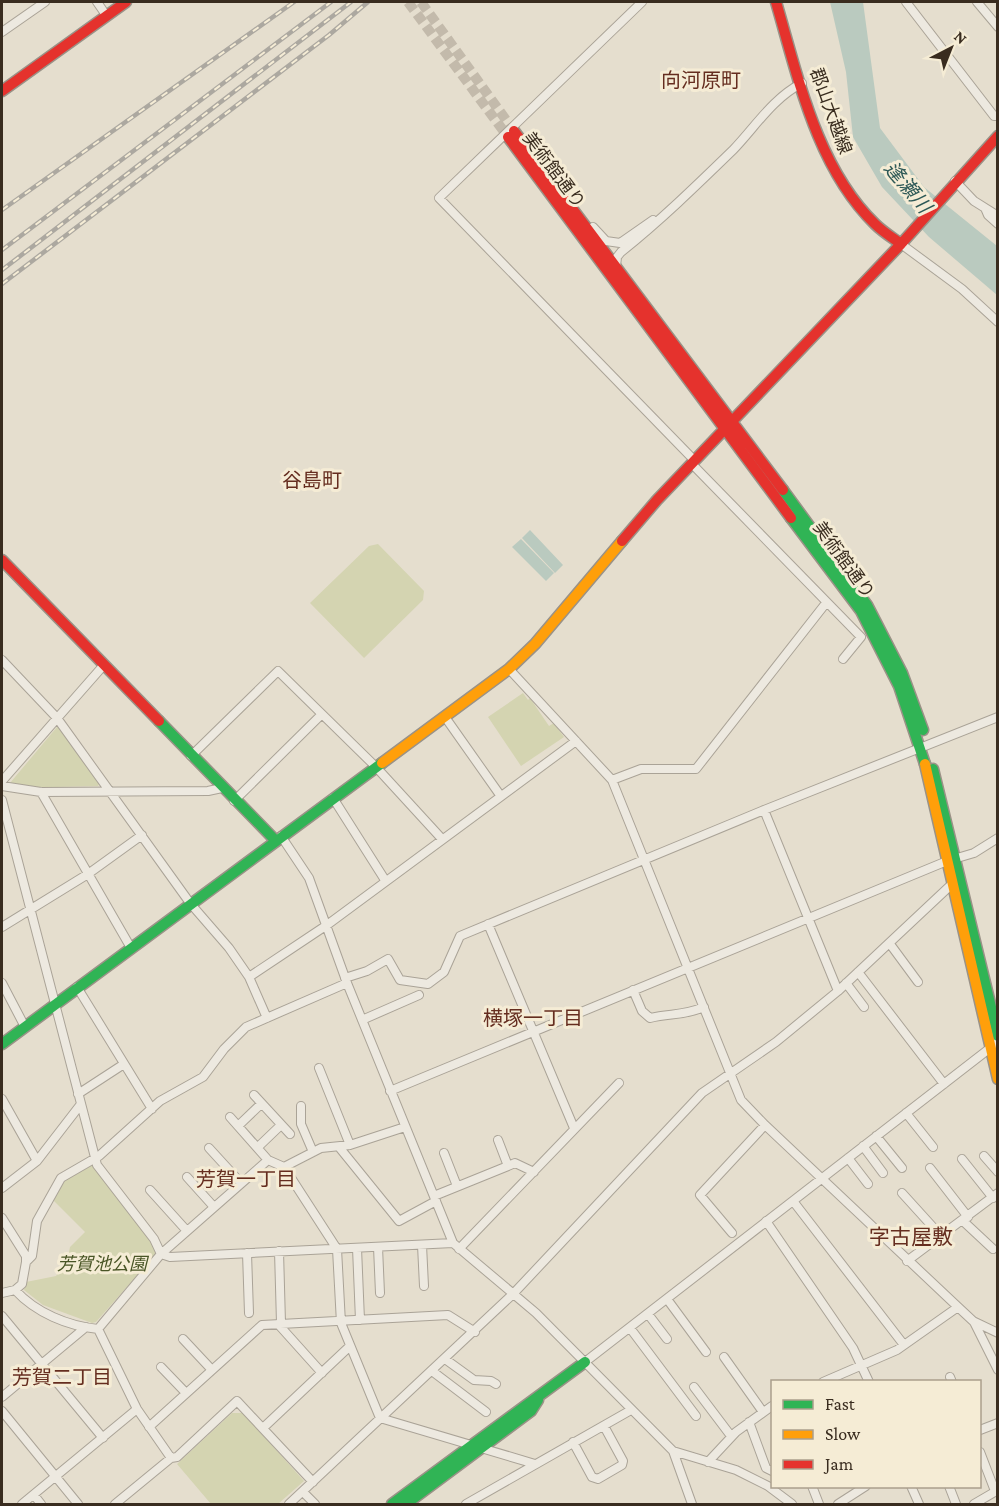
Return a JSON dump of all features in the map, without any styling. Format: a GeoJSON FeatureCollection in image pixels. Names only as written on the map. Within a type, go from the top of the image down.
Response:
{"type":"FeatureCollection","features":[{"type":"Feature","properties":{"kind":"street"},"geometry":{"type":"LineString","coordinates":[[2,33],[45,2]]}},
{"type":"Feature","properties":{"kind":"street"},"geometry":{"type":"LineString","coordinates":[[97,2],[106,15]]}},
{"type":"Feature","properties":{"kind":"street"},"geometry":{"type":"LineString","coordinates":[[2,91],[126,2]]}},
{"type":"Feature","properties":{"kind":"street"},"geometry":{"type":"LineString","coordinates":[[642,2],[439,198],[861,637],[843,659]]}},
{"type":"Feature","properties":{"kind":"street","name":"郡山大越線"},"geometry":{"type":"LineString","coordinates":[[776,2],[823,146],[836,172],[883,232],[903,242]]}},
{"type":"Feature","properties":{"kind":"street"},"geometry":{"type":"LineString","coordinates":[[906,2],[994,116],[998,116]]}},
{"type":"Feature","properties":{"kind":"street"},"geometry":{"type":"LineString","coordinates":[[978,2],[998,27]]}},
{"type":"Feature","properties":{"kind":"street"},"geometry":{"type":"LineString","coordinates":[[616,267],[619,254],[737,145],[774,102],[802,83]]}},
{"type":"Feature","properties":{"kind":"street","name":"美術館通り"},"geometry":{"type":"LineString","coordinates":[[730,426],[511,134],[564,198],[616,267],[730,426],[861,611],[889,663],[924,746],[998,1036]]}},
{"type":"Feature","properties":{"kind":"street"},"geometry":{"type":"LineString","coordinates":[[2,1044],[509,669],[535,644],[632,527],[903,242],[953,183],[998,136]]}},
{"type":"Feature","properties":{"kind":"street"},"geometry":{"type":"LineString","coordinates":[[953,183],[970,198],[998,216]]}},
{"type":"Feature","properties":{"kind":"street"},"geometry":{"type":"LineString","coordinates":[[564,198],[574,204],[609,243],[624,241],[662,215]]}},
{"type":"Feature","properties":{"kind":"street"},"geometry":{"type":"LineString","coordinates":[[985,207],[988,215],[998,224]]}},
{"type":"Feature","properties":{"kind":"street"},"geometry":{"type":"LineString","coordinates":[[903,242],[962,289],[998,322]]}},
{"type":"Feature","properties":{"kind":"street"},"geometry":{"type":"LineString","coordinates":[[2,560],[234,801],[278,838],[309,878],[346,981],[456,1246],[513,1294],[585,1362],[673,1452],[692,1504]]}},
{"type":"Feature","properties":{"kind":"street"},"geometry":{"type":"LineString","coordinates":[[612,780],[641,769],[696,769],[826,603]]}},
{"type":"Feature","properties":{"kind":"street"},"geometry":{"type":"LineString","coordinates":[[2,660],[57,718],[112,791],[190,903],[229,948],[249,977],[267,1018]]}},
{"type":"Feature","properties":{"kind":"street"},"geometry":{"type":"LineString","coordinates":[[2,781],[104,666]]}},
{"type":"Feature","properties":{"kind":"street"},"geometry":{"type":"LineString","coordinates":[[509,669],[612,780],[741,1100],[907,1261],[973,1321],[996,1334]]}},
{"type":"Feature","properties":{"kind":"street"},"geometry":{"type":"LineString","coordinates":[[191,756],[278,671],[376,767],[442,839]]}},
{"type":"Feature","properties":{"kind":"street"},"geometry":{"type":"LineString","coordinates":[[234,801],[321,715]]}},
{"type":"Feature","properties":{"kind":"street"},"geometry":{"type":"LineString","coordinates":[[445,717],[500,795]]}},
{"type":"Feature","properties":{"kind":"street"},"geometry":{"type":"LineString","coordinates":[[27,1262],[32,1256],[38,1221],[57,1183],[67,1174],[95,1158],[170,1094],[203,1077],[224,1049],[246,1027],[388,959],[400,980],[428,984],[444,972],[460,936],[764,810],[998,717]]}},
{"type":"Feature","properties":{"kind":"street"},"geometry":{"type":"LineString","coordinates":[[249,977],[327,925],[576,741]]}},
{"type":"Feature","properties":{"kind":"street"},"geometry":{"type":"LineString","coordinates":[[2,786],[41,792],[208,791],[222,788]]}},
{"type":"Feature","properties":{"kind":"street"},"geometry":{"type":"LineString","coordinates":[[41,792],[130,948]]}},
{"type":"Feature","properties":{"kind":"street"},"geometry":{"type":"LineString","coordinates":[[333,798],[385,880]]}},
{"type":"Feature","properties":{"kind":"street"},"geometry":{"type":"LineString","coordinates":[[2,800],[97,1165],[154,1239],[161,1254],[170,1257],[422,1245],[456,1246],[534,1172],[619,1083]]}},
{"type":"Feature","properties":{"kind":"street"},"geometry":{"type":"LineString","coordinates":[[764,810],[838,991]]}},
{"type":"Feature","properties":{"kind":"street"},"geometry":{"type":"LineString","coordinates":[[2,927],[88,874],[142,835]]}},
{"type":"Feature","properties":{"kind":"street"},"geometry":{"type":"LineString","coordinates":[[390,1091],[951,859],[974,853],[998,838]]}},
{"type":"Feature","properties":{"kind":"street","name":"美術館通り"},"geometry":{"type":"LineString","coordinates":[[951,859],[952,884],[994,1044],[998,1078]]}},
{"type":"Feature","properties":{"kind":"street"},"geometry":{"type":"LineString","coordinates":[[289,1504],[475,1332],[702,1093],[776,1042],[838,991],[952,884]]}},
{"type":"Feature","properties":{"kind":"street"},"geometry":{"type":"LineString","coordinates":[[488,924],[574,1128]]}},
{"type":"Feature","properties":{"kind":"street"},"geometry":{"type":"LineString","coordinates":[[890,944],[918,982]]}},
{"type":"Feature","properties":{"kind":"street"},"geometry":{"type":"LineString","coordinates":[[858,972],[944,1084]]}},
{"type":"Feature","properties":{"kind":"street"},"geometry":{"type":"LineString","coordinates":[[2,983],[25,1027]]}},
{"type":"Feature","properties":{"kind":"street"},"geometry":{"type":"LineString","coordinates":[[846,983],[864,1007]]}},
{"type":"Feature","properties":{"kind":"street"},"geometry":{"type":"LineString","coordinates":[[77,987],[152,1109]]}},
{"type":"Feature","properties":{"kind":"street"},"geometry":{"type":"LineString","coordinates":[[633,990],[642,1011],[650,1018],[662,1013],[683,1015],[704,1007]]}},
{"type":"Feature","properties":{"kind":"street"},"geometry":{"type":"LineString","coordinates":[[362,1020],[420,995]]}},
{"type":"Feature","properties":{"kind":"street"},"geometry":{"type":"LineString","coordinates":[[406,1504],[475,1447],[994,1044]]}},
{"type":"Feature","properties":{"kind":"street"},"geometry":{"type":"LineString","coordinates":[[78,1094],[124,1064]]}},
{"type":"Feature","properties":{"kind":"street"},"geometry":{"type":"LineString","coordinates":[[318,1068],[350,1145]]}},
{"type":"Feature","properties":{"kind":"street"},"geometry":{"type":"LineString","coordinates":[[254,1095],[290,1134]]}},
{"type":"Feature","properties":{"kind":"street"},"geometry":{"type":"LineString","coordinates":[[2,1099],[37,1161]]}},
{"type":"Feature","properties":{"kind":"street"},"geometry":{"type":"LineString","coordinates":[[2,1188],[37,1161],[81,1104]]}},
{"type":"Feature","properties":{"kind":"street"},"geometry":{"type":"LineString","coordinates":[[238,1126],[261,1104]]}},
{"type":"Feature","properties":{"kind":"street"},"geometry":{"type":"LineString","coordinates":[[301,1106],[301,1124],[313,1152]]}},
{"type":"Feature","properties":{"kind":"street"},"geometry":{"type":"LineString","coordinates":[[906,1113],[933,1148]]}},
{"type":"Feature","properties":{"kind":"street"},"geometry":{"type":"LineString","coordinates":[[230,1117],[268,1160],[285,1167],[337,1249],[340,1321],[380,1418]]}},
{"type":"Feature","properties":{"kind":"street"},"geometry":{"type":"LineString","coordinates":[[258,1147],[281,1125]]}},
{"type":"Feature","properties":{"kind":"street"},"geometry":{"type":"LineString","coordinates":[[732,1233],[700,1195],[765,1125]]}},
{"type":"Feature","properties":{"kind":"street"},"geometry":{"type":"LineString","coordinates":[[285,1167],[321,1148],[350,1145],[405,1127]]}},
{"type":"Feature","properties":{"kind":"street"},"geometry":{"type":"LineString","coordinates":[[876,1136],[902,1168]]}},
{"type":"Feature","properties":{"kind":"street"},"geometry":{"type":"LineString","coordinates":[[498,1140],[508,1166]]}},
{"type":"Feature","properties":{"kind":"street"},"geometry":{"type":"LineString","coordinates":[[863,1146],[883,1173]]}},
{"type":"Feature","properties":{"kind":"street"},"geometry":{"type":"LineString","coordinates":[[339,1147],[399,1221],[457,1186],[515,1163],[534,1172]]}},
{"type":"Feature","properties":{"kind":"street"},"geometry":{"type":"LineString","coordinates":[[209,1148],[241,1183]]}},
{"type":"Feature","properties":{"kind":"street"},"geometry":{"type":"LineString","coordinates":[[444,1153],[457,1186]]}},
{"type":"Feature","properties":{"kind":"street"},"geometry":{"type":"LineString","coordinates":[[984,1156],[998,1172]]}},
{"type":"Feature","properties":{"kind":"street"},"geometry":{"type":"LineString","coordinates":[[848,1158],[868,1184]]}},
{"type":"Feature","properties":{"kind":"street"},"geometry":{"type":"LineString","coordinates":[[907,1261],[995,1196],[962,1159]]}},
{"type":"Feature","properties":{"kind":"street"},"geometry":{"type":"LineString","coordinates":[[98,1329],[161,1254],[268,1160]]}},
{"type":"Feature","properties":{"kind":"street"},"geometry":{"type":"LineString","coordinates":[[930,1168],[966,1219],[993,1249]]}},
{"type":"Feature","properties":{"kind":"street"},"geometry":{"type":"LineString","coordinates":[[187,1177],[214,1207]]}},
{"type":"Feature","properties":{"kind":"street"},"geometry":{"type":"LineString","coordinates":[[150,1190],[188,1231]]}},
{"type":"Feature","properties":{"kind":"street"},"geometry":{"type":"LineString","coordinates":[[902,1193],[941,1236]]}},
{"type":"Feature","properties":{"kind":"street"},"geometry":{"type":"LineString","coordinates":[[793,1201],[904,1345]]}},
{"type":"Feature","properties":{"kind":"street"},"geometry":{"type":"LineString","coordinates":[[2,1218],[26,1256],[27,1262],[22,1284],[15,1290],[2,1293]]}},
{"type":"Feature","properties":{"kind":"street"},"geometry":{"type":"LineString","coordinates":[[766,1221],[862,1365],[868,1380]]}},
{"type":"Feature","properties":{"kind":"street"},"geometry":{"type":"LineString","coordinates":[[422,1245],[424,1286]]}},
{"type":"Feature","properties":{"kind":"street"},"geometry":{"type":"LineString","coordinates":[[378,1247],[380,1293]]}},
{"type":"Feature","properties":{"kind":"street"},"geometry":{"type":"LineString","coordinates":[[357,1248],[360,1320]]}},
{"type":"Feature","properties":{"kind":"street"},"geometry":{"type":"LineString","coordinates":[[279,1251],[279,1324],[322,1372]]}},
{"type":"Feature","properties":{"kind":"street"},"geometry":{"type":"LineString","coordinates":[[247,1253],[249,1313]]}},
{"type":"Feature","properties":{"kind":"street"},"geometry":{"type":"LineString","coordinates":[[15,1290],[40,1311],[98,1329]]}},
{"type":"Feature","properties":{"kind":"street"},"geometry":{"type":"LineString","coordinates":[[667,1299],[706,1352]]}},
{"type":"Feature","properties":{"kind":"street"},"geometry":{"type":"LineString","coordinates":[[829,1380],[904,1345],[958,1307]]}},
{"type":"Feature","properties":{"kind":"street"},"geometry":{"type":"LineString","coordinates":[[648,1314],[667,1339]]}},
{"type":"Feature","properties":{"kind":"street"},"geometry":{"type":"LineString","coordinates":[[149,1427],[262,1325],[448,1315],[475,1332]]}},
{"type":"Feature","properties":{"kind":"street"},"geometry":{"type":"LineString","coordinates":[[2,1316],[103,1438]]}},
{"type":"Feature","properties":{"kind":"street"},"geometry":{"type":"LineString","coordinates":[[973,1321],[998,1370]]}},
{"type":"Feature","properties":{"kind":"street"},"geometry":{"type":"LineString","coordinates":[[2,1397],[86,1327]]}},
{"type":"Feature","properties":{"kind":"street"},"geometry":{"type":"LineString","coordinates":[[630,1328],[696,1416]]}},
{"type":"Feature","properties":{"kind":"street"},"geometry":{"type":"LineString","coordinates":[[98,1329],[137,1409],[171,1458]]}},
{"type":"Feature","properties":{"kind":"street"},"geometry":{"type":"LineString","coordinates":[[183,1339],[212,1370]]}},
{"type":"Feature","properties":{"kind":"street"},"geometry":{"type":"LineString","coordinates":[[263,1428],[350,1346]]}},
{"type":"Feature","properties":{"kind":"street"},"geometry":{"type":"LineString","coordinates":[[724,1357],[763,1412]]}},
{"type":"Feature","properties":{"kind":"street"},"geometry":{"type":"LineString","coordinates":[[445,1359],[474,1380],[491,1381],[496,1384]]}},
{"type":"Feature","properties":{"kind":"street"},"geometry":{"type":"LineString","coordinates":[[161,1367],[186,1394]]}},
{"type":"Feature","properties":{"kind":"street"},"geometry":{"type":"LineString","coordinates":[[432,1371],[486,1412]]}},
{"type":"Feature","properties":{"kind":"street"},"geometry":{"type":"LineString","coordinates":[[694,1387],[731,1436]]}},
{"type":"Feature","properties":{"kind":"street"},"geometry":{"type":"LineString","coordinates":[[115,1504],[171,1458],[177,1457],[237,1401],[313,1482]]}},
{"type":"Feature","properties":{"kind":"street"},"geometry":{"type":"LineString","coordinates":[[708,1462],[731,1436],[771,1407]]}},
{"type":"Feature","properties":{"kind":"street"},"geometry":{"type":"LineString","coordinates":[[22,1504],[137,1409]]}},
{"type":"Feature","properties":{"kind":"street"},"geometry":{"type":"LineString","coordinates":[[466,1504],[631,1410]]}},
{"type":"Feature","properties":{"kind":"street"},"geometry":{"type":"LineString","coordinates":[[2,1411],[78,1504]]}},
{"type":"Feature","properties":{"kind":"street"},"geometry":{"type":"LineString","coordinates":[[380,1418],[535,1464]]}},
{"type":"Feature","properties":{"kind":"street"},"geometry":{"type":"LineString","coordinates":[[749,1422],[766,1468],[771,1471]]}},
{"type":"Feature","properties":{"kind":"street"},"geometry":{"type":"LineString","coordinates":[[981,1430],[998,1423]]}},
{"type":"Feature","properties":{"kind":"street"},"geometry":{"type":"LineString","coordinates":[[573,1442],[592,1477],[598,1479],[622,1465],[623,1461],[604,1426]]}},
{"type":"Feature","properties":{"kind":"street"},"geometry":{"type":"LineString","coordinates":[[392,1504],[475,1447]]}},
{"type":"Feature","properties":{"kind":"street"},"geometry":{"type":"LineString","coordinates":[[673,1452],[755,1478],[792,1504]]}},
{"type":"Feature","properties":{"kind":"street"},"geometry":{"type":"LineString","coordinates":[[974,1504],[996,1491],[981,1454]]}},
{"type":"Feature","properties":{"kind":"street"},"geometry":{"type":"LineString","coordinates":[[813,1488],[819,1504]]}},
{"type":"Feature","properties":{"kind":"street"},"geometry":{"type":"LineString","coordinates":[[912,1488],[919,1504]]}},
{"type":"Feature","properties":{"kind":"street"},"geometry":{"type":"LineString","coordinates":[[950,1488],[956,1504]]}},
{"type":"Feature","properties":{"kind":"street"},"geometry":{"type":"LineString","coordinates":[[838,1504],[851,1490]]}},
{"type":"Feature","properties":{"kind":"street"},"geometry":{"type":"LineString","coordinates":[[303,1492],[315,1504]]}},
{"type":"Feature","properties":{"kind":"street"},"geometry":{"type":"LineString","coordinates":[[33,1495],[41,1504]]}},
{"type":"Feature","properties":{"kind":"green space"},"geometry":{"type":"Polygon","coordinates":[[[378,544],[424,591],[423,600],[364,658],[310,603],[369,546],[378,544]]]}},
{"type":"Feature","properties":{"kind":"green space"},"geometry":{"type":"Polygon","coordinates":[[[523,693],[528,700],[530,698],[549,726],[554,723],[564,737],[521,766],[488,717],[523,693]]]}},
{"type":"Feature","properties":{"kind":"green space"},"geometry":{"type":"Polygon","coordinates":[[[57,727],[60,727],[100,783],[98,786],[14,788],[10,783],[57,727]]]}},
{"type":"Feature","properties":{"kind":"green space","name":"芳賀池公園"},"geometry":{"type":"Polygon","coordinates":[[[92,1162],[157,1249],[156,1254],[96,1322],[92,1323],[43,1305],[24,1290],[26,1282],[56,1276],[67,1262],[70,1247],[85,1232],[51,1198],[61,1178],[92,1162]]]}},
{"type":"Feature","properties":{"kind":"green space"},"geometry":{"type":"Polygon","coordinates":[[[232,1413],[243,1413],[304,1481],[278,1504],[211,1504],[177,1464],[232,1413]]]}},
{"type":"Feature","properties":{"kind":"water","name":"逢瀬川"},"geometry":{"type":"Polygon","coordinates":[[[830,2],[863,2],[880,128],[924,187],[997,246],[997,295],[929,237],[882,187],[853,137],[846,72],[830,2]]]}},
{"type":"Feature","properties":{"kind":"water"},"geometry":{"type":"Polygon","coordinates":[[[530,530],[563,565],[555,573],[522,538],[530,530]]]}},
{"type":"Feature","properties":{"kind":"water"},"geometry":{"type":"Polygon","coordinates":[[[521,539],[554,573],[546,581],[512,547],[521,539]]]}},
{"type":"Feature","properties":{"kind":"tunnel"},"geometry":{"type":"LineString","coordinates":[[408,2],[508,137]]}},
{"type":"Feature","properties":{"kind":"tunnel"},"geometry":{"type":"LineString","coordinates":[[421,2],[514,131]]}},
{"type":"Feature","properties":{"kind":"railway"},"geometry":{"type":"LineString","coordinates":[[2,210],[294,2]]}},
{"type":"Feature","properties":{"kind":"railway"},"geometry":{"type":"LineString","coordinates":[[2,250],[331,2]]}},
{"type":"Feature","properties":{"kind":"railway"},"geometry":{"type":"LineString","coordinates":[[2,270],[351,2]]}},
{"type":"Feature","properties":{"kind":"railway"},"geometry":{"type":"LineString","coordinates":[[2,284],[329,35],[368,2]]}},
{"type":"Feature","properties":{"kind":"traffic: fast"},"geometry":{"type":"LineString","coordinates":[[783,490],[867,605],[902,673],[923,730]]}},
{"type":"Feature","properties":{"kind":"traffic: fast"},"geometry":{"type":"LineString","coordinates":[[791,518],[861,611],[899,686],[925,764]]}},
{"type":"Feature","properties":{"kind":"traffic: fast"},"geometry":{"type":"LineString","coordinates":[[159,721],[275,840]]}},
{"type":"Feature","properties":{"kind":"traffic: fast"},"geometry":{"type":"LineString","coordinates":[[2,1044],[382,763]]}},
{"type":"Feature","properties":{"kind":"traffic: fast"},"geometry":{"type":"LineString","coordinates":[[933,769],[998,1036]]}},
{"type":"Feature","properties":{"kind":"traffic: fast"},"geometry":{"type":"LineString","coordinates":[[392,1504],[585,1362]]}},
{"type":"Feature","properties":{"kind":"traffic: fast"},"geometry":{"type":"LineString","coordinates":[[406,1504],[531,1411],[538,1400]]}},
{"type":"Feature","properties":{"kind":"traffic: slow"},"geometry":{"type":"LineString","coordinates":[[382,763],[509,669],[535,644],[622,541]]}},
{"type":"Feature","properties":{"kind":"traffic: slow"},"geometry":{"type":"LineString","coordinates":[[925,764],[998,1079]]}},
{"type":"Feature","properties":{"kind":"traffic: jam"},"geometry":{"type":"LineString","coordinates":[[2,91],[126,2]]}},
{"type":"Feature","properties":{"kind":"traffic: jam"},"geometry":{"type":"LineString","coordinates":[[776,2],[802,90],[824,149],[838,176],[855,201],[878,227],[901,244],[998,136]]}},
{"type":"Feature","properties":{"kind":"traffic: jam"},"geometry":{"type":"LineString","coordinates":[[514,131],[783,490]]}},
{"type":"Feature","properties":{"kind":"traffic: jam"},"geometry":{"type":"LineString","coordinates":[[508,137],[791,518]]}},
{"type":"Feature","properties":{"kind":"traffic: jam"},"geometry":{"type":"LineString","coordinates":[[622,541],[657,500],[901,244]]}},
{"type":"Feature","properties":{"kind":"traffic: jam"},"geometry":{"type":"LineString","coordinates":[[2,560],[159,721]]}},
{"type":"Feature","properties":{"kind":"district","name":"向河原町"},"geometry":{"type":"Point","coordinates":[701,80]}},
{"type":"Feature","properties":{"kind":"district","name":"谷島町"},"geometry":{"type":"Point","coordinates":[312,480]}},
{"type":"Feature","properties":{"kind":"district","name":"横塚一丁目"},"geometry":{"type":"Point","coordinates":[533,1018]}},
{"type":"Feature","properties":{"kind":"district","name":"芳賀一丁目"},"geometry":{"type":"Point","coordinates":[246,1179]}},
{"type":"Feature","properties":{"kind":"district","name":"字古屋敷"},"geometry":{"type":"Point","coordinates":[911,1237]}},
{"type":"Feature","properties":{"kind":"district","name":"芳賀二丁目"},"geometry":{"type":"Point","coordinates":[62,1377]}}]}
